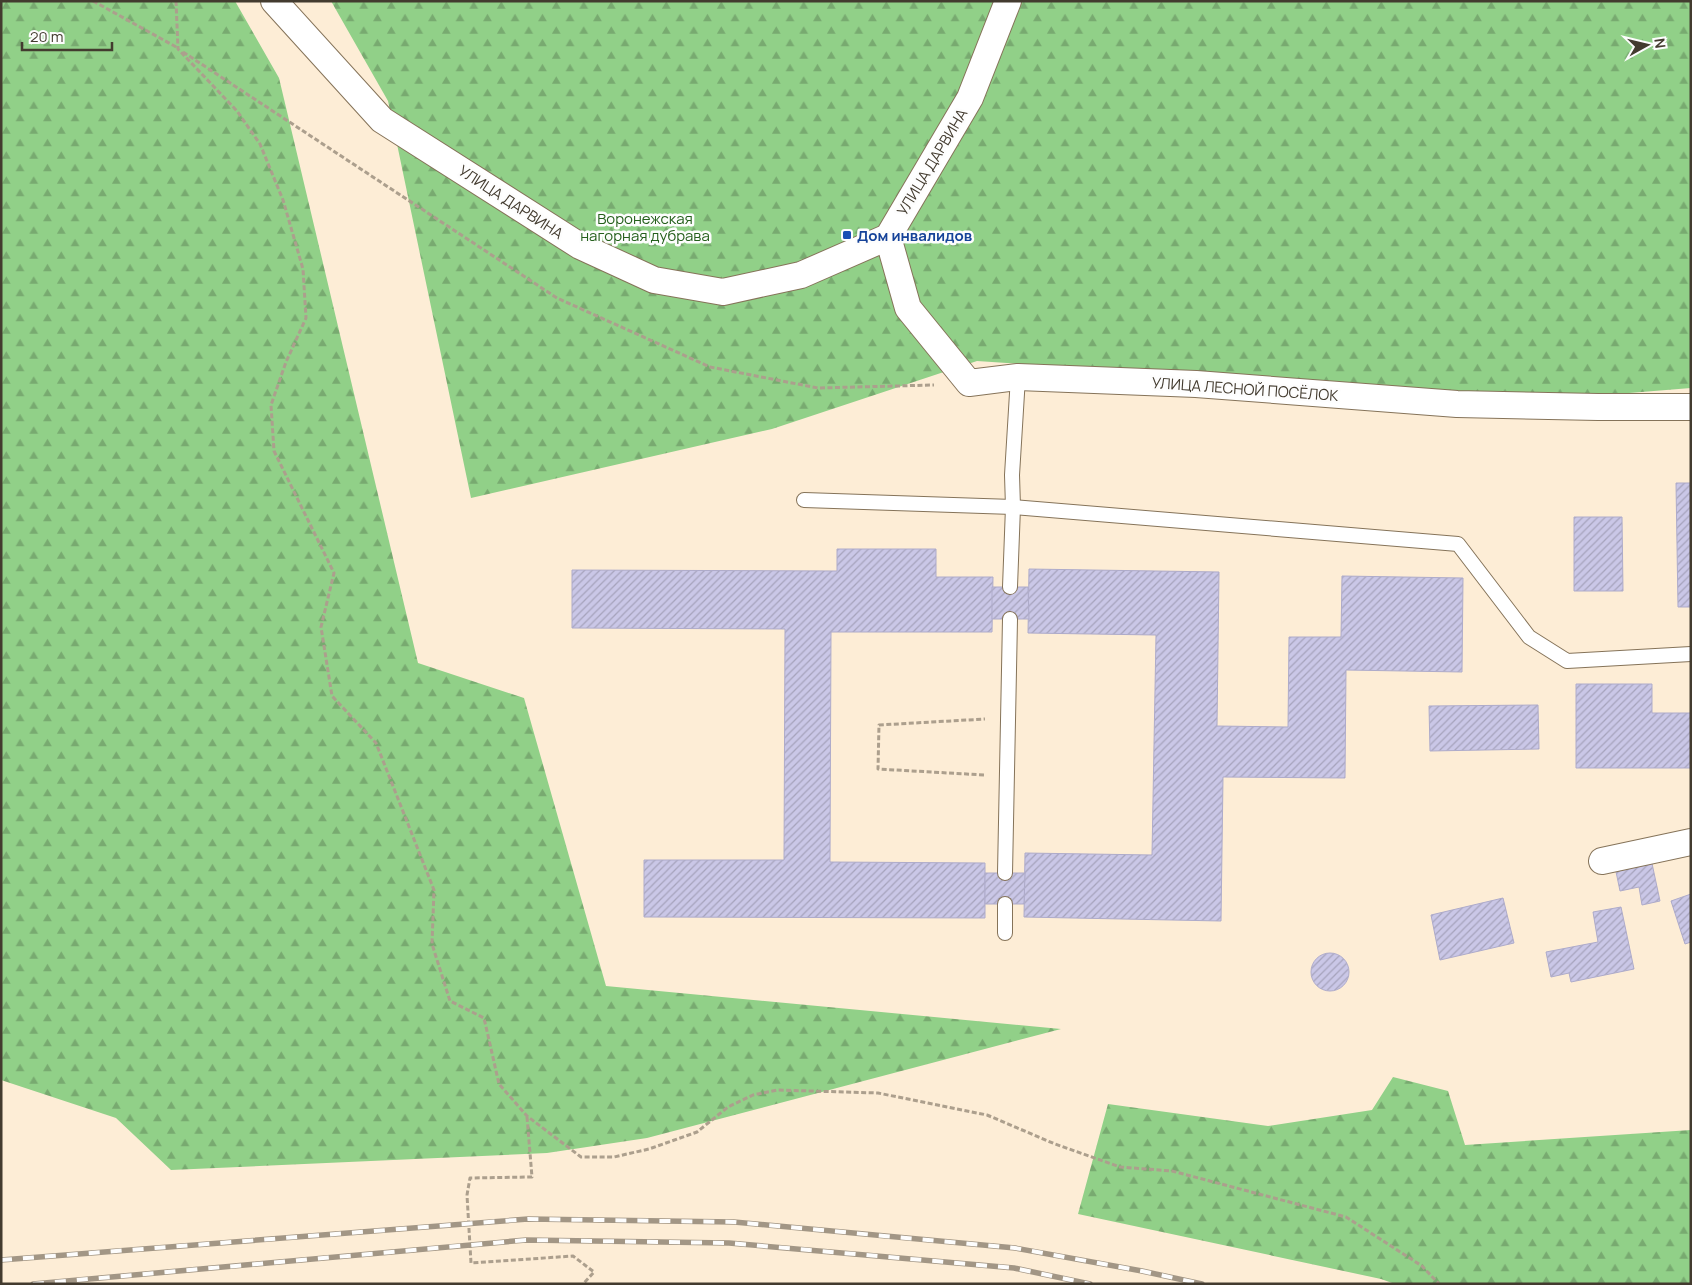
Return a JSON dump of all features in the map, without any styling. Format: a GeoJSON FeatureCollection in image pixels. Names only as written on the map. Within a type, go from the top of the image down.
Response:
{"type":"FeatureCollection","features":[{"type":"Feature","properties":{"kind":"street","name":"УЛИЦА ДАРВИНА"},"geometry":{"type":"LineString","coordinates":[[274,1],[382,120],[580,246],[654,280],[723,292],[801,275],[888,237],[970,98],[1008,1]]}},
{"type":"Feature","properties":{"kind":"street","name":"УЛИЦА ЛЕСНОЙ ПОСЁЛОК"},"geometry":{"type":"LineString","coordinates":[[888,237],[908,308],[969,383],[1018,377],[1196,384],[1457,404],[1691,407]]}},
{"type":"Feature","properties":{"kind":"street"},"geometry":{"type":"LineString","coordinates":[[1602,861],[1691,842]]}},
{"type":"Feature","properties":{"kind":"lane"},"geometry":{"type":"LineString","coordinates":[[1010,587],[1013,507],[1012,475],[1018,377]]}},
{"type":"Feature","properties":{"kind":"lane"},"geometry":{"type":"LineString","coordinates":[[804,500],[1013,507],[1458,544],[1529,637],[1567,661],[1691,654]]}},
{"type":"Feature","properties":{"kind":"lane"},"geometry":{"type":"LineString","coordinates":[[1005,873],[1010,619]]}},
{"type":"Feature","properties":{"kind":"lane"},"geometry":{"type":"LineString","coordinates":[[1005,904],[1005,933]]}},
{"type":"Feature","properties":{"kind":"path"},"geometry":{"type":"LineString","coordinates":[[176,1],[178,48],[237,111],[260,144],[283,200],[304,269],[306,318],[286,362],[271,405],[274,451],[334,573],[321,627],[332,696],[376,743],[434,890],[432,944],[450,1001],[484,1018],[500,1084],[527,1116],[581,1158],[614,1157],[650,1149],[697,1132],[728,1107],[753,1095],[777,1090],[878,1093],[987,1115],[1055,1144],[1120,1167],[1172,1171],[1346,1217],[1422,1266],[1439,1284]]}},
{"type":"Feature","properties":{"kind":"path"},"geometry":{"type":"LineString","coordinates":[[1007,776],[878,769],[879,725],[1008,718]]}},
{"type":"Feature","properties":{"kind":"path"},"geometry":{"type":"LineString","coordinates":[[527,1116],[532,1177],[470,1178],[468,1195],[472,1263],[573,1256],[594,1272],[583,1284]]}},
{"type":"Feature","properties":{"kind":"green space"},"geometry":{"type":"Polygon","coordinates":[[[1,1],[235,1],[279,78],[418,663],[524,698],[606,986],[1061,1029],[647,1138],[547,1153],[171,1170],[116,1118],[1,1080],[1,1]]]}},
{"type":"Feature","properties":{"kind":"green space","name":"Воронежская нагорная дубрава"},"geometry":{"type":"Polygon","coordinates":[[[331,1],[1691,1],[1691,388],[1592,396],[1438,391],[977,361],[772,429],[471,498],[388,101],[331,1]]]}},
{"type":"Feature","properties":{"kind":"green space"},"geometry":{"type":"Polygon","coordinates":[[[1393,1077],[1448,1091],[1465,1145],[1691,1130],[1691,1284],[1395,1284],[1381,1279],[1078,1214],[1108,1104],[1268,1126],[1372,1110],[1393,1077]]]}},
{"type":"Feature","properties":{"kind":"building"},"geometry":{"type":"Polygon","coordinates":[[[1676,483],[1691,483],[1691,607],[1678,607],[1676,483]]]}},
{"type":"Feature","properties":{"kind":"building"},"geometry":{"type":"Polygon","coordinates":[[[1574,517],[1622,517],[1623,591],[1574,591],[1574,517]]]}},
{"type":"Feature","properties":{"kind":"building"},"geometry":{"type":"Polygon","coordinates":[[[837,549],[936,549],[936,577],[993,577],[992,632],[831,632],[830,862],[985,863],[985,918],[644,917],[644,860],[784,860],[785,629],[572,628],[572,570],[837,571],[837,549]]]}},
{"type":"Feature","properties":{"kind":"building"},"geometry":{"type":"Polygon","coordinates":[[[1029,569],[1219,572],[1217,726],[1288,727],[1289,637],[1341,637],[1342,576],[1463,578],[1462,672],[1346,670],[1345,778],[1223,777],[1221,921],[1024,917],[1025,853],[1152,855],[1156,635],[1028,633],[1029,569]]]}},
{"type":"Feature","properties":{"kind":"building"},"geometry":{"type":"Polygon","coordinates":[[[992,587],[1028,587],[1029,619],[992,619],[992,587]]]}},
{"type":"Feature","properties":{"kind":"building"},"geometry":{"type":"Polygon","coordinates":[[[1576,684],[1652,684],[1652,713],[1691,713],[1691,768],[1576,768],[1576,684]]]}},
{"type":"Feature","properties":{"kind":"building"},"geometry":{"type":"Polygon","coordinates":[[[1538,705],[1539,749],[1430,751],[1429,706],[1538,705]]]}},
{"type":"Feature","properties":{"kind":"building"},"geometry":{"type":"Polygon","coordinates":[[[1650,854],[1660,901],[1642,905],[1639,887],[1620,891],[1614,862],[1650,854]]]}},
{"type":"Feature","properties":{"kind":"building"},"geometry":{"type":"Polygon","coordinates":[[[985,873],[1025,873],[1024,904],[985,904],[985,873]]]}},
{"type":"Feature","properties":{"kind":"building"},"geometry":{"type":"Polygon","coordinates":[[[1691,894],[1691,942],[1685,944],[1671,901],[1691,894]]]}},
{"type":"Feature","properties":{"kind":"building"},"geometry":{"type":"Polygon","coordinates":[[[1503,898],[1514,943],[1440,960],[1431,915],[1503,898]]]}},
{"type":"Feature","properties":{"kind":"building"},"geometry":{"type":"Polygon","coordinates":[[[1621,907],[1634,969],[1571,982],[1569,973],[1551,977],[1546,952],[1598,942],[1593,912],[1621,907]]]}},
{"type":"Feature","properties":{"kind":"building"},"geometry":{"type":"Polygon","coordinates":[[[1330,953],[1337,954],[1343,959],[1348,965],[1348,979],[1343,985],[1337,990],[1330,991],[1323,990],[1317,985],[1312,979],[1311,972],[1312,965],[1317,959],[1323,954],[1330,953]]]}},
{"type":"Feature","properties":{"kind":"railway"},"geometry":{"type":"LineString","coordinates":[[1,1260],[528,1219],[734,1222],[1015,1248],[1202,1284]]}},
{"type":"Feature","properties":{"kind":"railway"},"geometry":{"type":"LineString","coordinates":[[33,1284],[526,1240],[729,1243],[1014,1268],[1090,1284]]}},
{"type":"Feature","properties":{"kind":"place","name":"Дом инвалидов"},"geometry":{"type":"Point","coordinates":[847,235]}}]}
